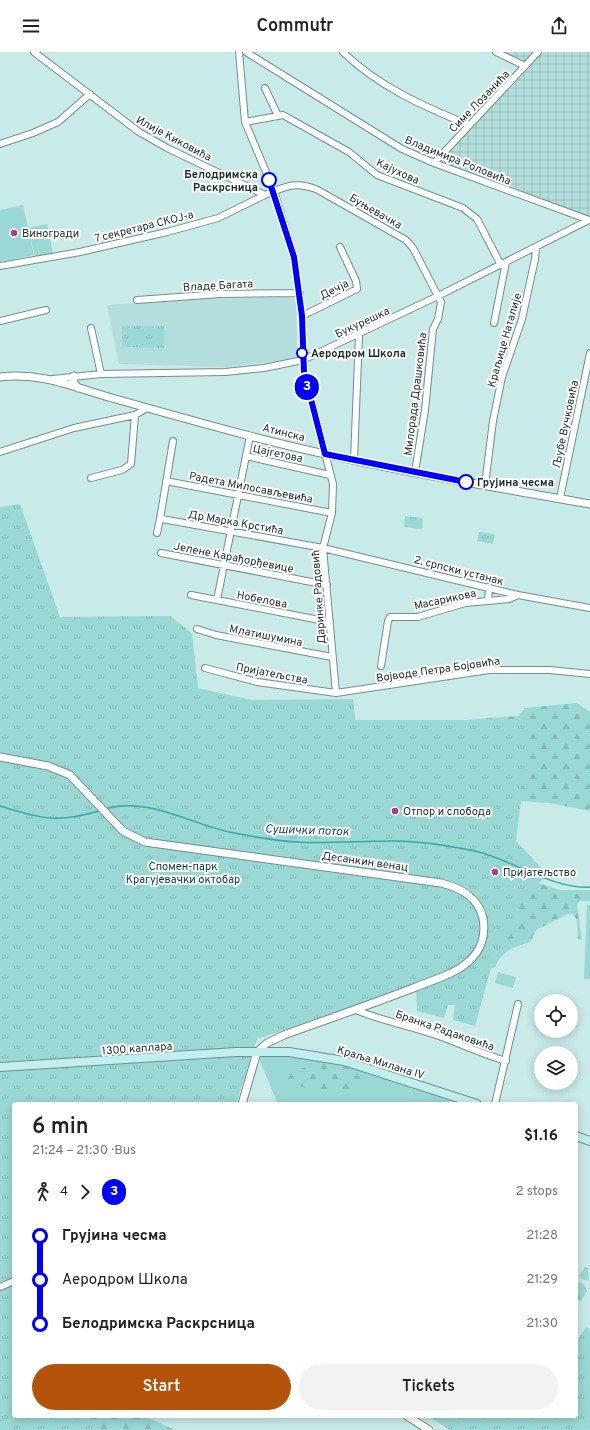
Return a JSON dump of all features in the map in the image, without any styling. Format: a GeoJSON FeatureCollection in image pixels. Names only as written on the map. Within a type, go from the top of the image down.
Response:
{"type":"FeatureCollection","features":[{"type":"Feature","properties":{"kind":"main road","name":"1300 каплара"},"geometry":{"type":"LineString","coordinates":[[0,1067],[276,1051]]}},
{"type":"Feature","properties":{"kind":"main road","name":"Краља Милана IV"},"geometry":{"type":"LineString","coordinates":[[276,1051],[310,1054],[344,1061],[471,1102]]}},
{"type":"Feature","properties":{"kind":"main road"},"geometry":{"type":"LineString","coordinates":[[578,1137],[590,1141]]}},
{"type":"Feature","properties":{"kind":"street","name":"Илије Киковића"},"geometry":{"type":"LineString","coordinates":[[34,52],[139,132],[167,148],[265,195]]}},
{"type":"Feature","properties":{"kind":"street","name":"Даринке Радовић"},"geometry":{"type":"LineString","coordinates":[[239,52],[245,122],[274,192],[294,257],[302,316],[302,360],[306,382],[330,475],[333,499],[332,513],[323,548],[336,693]]}},
{"type":"Feature","properties":{"kind":"street","name":"Владимира Роловића"},"geometry":{"type":"LineString","coordinates":[[246,52],[402,149],[434,163],[589,220]]}},
{"type":"Feature","properties":{"kind":"street"},"geometry":{"type":"LineString","coordinates":[[343,52],[370,73],[402,94],[429,109],[469,125]]}},
{"type":"Feature","properties":{"kind":"street"},"geometry":{"type":"LineString","coordinates":[[496,52],[526,66]]}},
{"type":"Feature","properties":{"kind":"street","name":"Симе Лозанића"},"geometry":{"type":"LineString","coordinates":[[434,163],[538,52]]}},
{"type":"Feature","properties":{"kind":"street"},"geometry":{"type":"LineString","coordinates":[[265,88],[278,116]]}},
{"type":"Feature","properties":{"kind":"street"},"geometry":{"type":"LineString","coordinates":[[0,144],[33,133],[58,122],[90,94]]}},
{"type":"Feature","properties":{"kind":"street","name":"Кајухова"},"geometry":{"type":"LineString","coordinates":[[245,122],[283,115],[349,152],[376,175],[463,208],[477,219],[504,263]]}},
{"type":"Feature","properties":{"kind":"street","name":"Буњевачка"},"geometry":{"type":"LineString","coordinates":[[274,192],[289,185],[303,184],[316,189],[406,240],[413,248],[438,296]]}},
{"type":"Feature","properties":{"kind":"street"},"geometry":{"type":"LineString","coordinates":[[265,195],[274,192]]}},
{"type":"Feature","properties":{"kind":"street","name":"7 секретара СКОЈ-а"},"geometry":{"type":"LineString","coordinates":[[0,266],[80,252],[167,232],[218,218],[265,195]]}},
{"type":"Feature","properties":{"kind":"street","name":"Букурешка"},"geometry":{"type":"LineString","coordinates":[[53,379],[101,374],[225,372],[264,368],[302,360],[359,335],[536,248],[589,220]]}},
{"type":"Feature","properties":{"kind":"street","name":"Дечја"},"geometry":{"type":"LineString","coordinates":[[302,316],[357,289],[356,281],[340,248]]}},
{"type":"Feature","properties":{"kind":"street","name":"Краљице Наталије"},"geometry":{"type":"LineString","coordinates":[[485,485],[502,376],[522,318],[535,260],[536,248]]}},
{"type":"Feature","properties":{"kind":"street"},"geometry":{"type":"LineString","coordinates":[[494,323],[504,263]]}},
{"type":"Feature","properties":{"kind":"street","name":"Владе Багата"},"geometry":{"type":"LineString","coordinates":[[137,300],[220,294],[300,293]]}},
{"type":"Feature","properties":{"kind":"street","name":"Милорада Драшковића"},"geometry":{"type":"LineString","coordinates":[[415,472],[425,410],[433,329],[439,313],[440,302],[438,296]]}},
{"type":"Feature","properties":{"kind":"street"},"geometry":{"type":"LineString","coordinates":[[0,319],[46,310]]}},
{"type":"Feature","properties":{"kind":"street"},"geometry":{"type":"LineString","coordinates":[[91,328],[101,374]]}},
{"type":"Feature","properties":{"kind":"street"},"geometry":{"type":"LineString","coordinates":[[354,459],[359,335]]}},
{"type":"Feature","properties":{"kind":"street","name":"Љубе Вучковића"},"geometry":{"type":"LineString","coordinates":[[560,498],[590,353]]}},
{"type":"Feature","properties":{"kind":"street"},"geometry":{"type":"LineString","coordinates":[[74,376],[73,381],[78,388]]}},
{"type":"Feature","properties":{"kind":"street","name":"Атинска"},"geometry":{"type":"LineString","coordinates":[[0,377],[38,377],[53,379],[78,388],[147,408],[250,436],[325,454],[590,504]]}},
{"type":"Feature","properties":{"kind":"street"},"geometry":{"type":"LineString","coordinates":[[0,452],[74,428],[135,415],[147,408]]}},
{"type":"Feature","properties":{"kind":"street"},"geometry":{"type":"LineString","coordinates":[[91,478],[122,470],[130,465],[135,415]]}},
{"type":"Feature","properties":{"kind":"street"},"geometry":{"type":"LineString","coordinates":[[217,600],[250,436]]}},
{"type":"Feature","properties":{"kind":"street"},"geometry":{"type":"LineString","coordinates":[[157,533],[173,441]]}},
{"type":"Feature","properties":{"kind":"street","name":"Цајгетова"},"geometry":{"type":"LineString","coordinates":[[246,456],[330,475]]}},
{"type":"Feature","properties":{"kind":"street","name":"Радета Милосављевића"},"geometry":{"type":"LineString","coordinates":[[166,481],[332,513]]}},
{"type":"Feature","properties":{"kind":"street","name":"Др Марка Крстића"},"geometry":{"type":"LineString","coordinates":[[160,519],[323,548]]}},
{"type":"Feature","properties":{"kind":"street","name":"2. српски устанак"},"geometry":{"type":"LineString","coordinates":[[323,548],[518,595],[590,608]]}},
{"type":"Feature","properties":{"kind":"street","name":"Јелене Карађорђевице"},"geometry":{"type":"LineString","coordinates":[[161,553],[327,585]]}},
{"type":"Feature","properties":{"kind":"street","name":"Масарикова"},"geometry":{"type":"LineString","coordinates":[[381,666],[388,621],[392,616],[418,617],[465,603],[488,601],[489,588]]}},
{"type":"Feature","properties":{"kind":"street","name":"Нобелова"},"geometry":{"type":"LineString","coordinates":[[192,595],[330,622]]}},
{"type":"Feature","properties":{"kind":"street"},"geometry":{"type":"LineString","coordinates":[[488,601],[509,599],[518,595]]}},
{"type":"Feature","properties":{"kind":"street","name":"Млатишумина"},"geometry":{"type":"LineString","coordinates":[[197,629],[216,635],[332,657]]}},
{"type":"Feature","properties":{"kind":"street","name":"Пријатељства"},"geometry":{"type":"LineString","coordinates":[[204,668],[257,682],[336,693]]}},
{"type":"Feature","properties":{"kind":"street","name":"Војводе Петра Бојовића"},"geometry":{"type":"LineString","coordinates":[[336,693],[489,670],[550,670],[590,674]]}},
{"type":"Feature","properties":{"kind":"street","name":"Десанкин венац"},"geometry":{"type":"LineString","coordinates":[[0,757],[61,770],[77,781],[106,814],[126,833],[152,844],[441,882],[456,886],[471,897],[481,913],[484,930],[482,944],[469,962],[448,974],[356,1010],[273,1040],[257,1052]]}},
{"type":"Feature","properties":{"kind":"street"},"geometry":{"type":"LineString","coordinates":[[496,1102],[518,1004]]}},
{"type":"Feature","properties":{"kind":"street","name":"Бранка Радаковића"},"geometry":{"type":"LineString","coordinates":[[356,1010],[368,1015],[440,1036],[485,1055],[506,1060]]}},
{"type":"Feature","properties":{"kind":"street"},"geometry":{"type":"LineString","coordinates":[[273,1040],[272,1046],[276,1051]]}},
{"type":"Feature","properties":{"kind":"street"},"geometry":{"type":"LineString","coordinates":[[243,1102],[257,1052]]}},
{"type":"Feature","properties":{"kind":"street"},"geometry":{"type":"LineString","coordinates":[[0,1287],[12,1281]]}},
{"type":"Feature","properties":{"kind":"street"},"geometry":{"type":"LineString","coordinates":[[410,1418],[429,1430]]}},
{"type":"Feature","properties":{"kind":"shaded area"},"geometry":{"type":"Polygon","coordinates":[[[496,52],[590,52],[590,220],[434,163],[525,66],[496,52]]]}},
{"type":"Feature","properties":{"kind":"shaded area"},"geometry":{"type":"Polygon","coordinates":[[[286,297],[296,302],[297,359],[225,367],[119,364],[107,305],[198,299],[286,297]]]}},
{"type":"Feature","properties":{"kind":"green space","name":"Виногради"},"geometry":{"type":"Polygon","coordinates":[[[23,205],[34,255],[0,262],[0,210],[23,205]]]}},
{"type":"Feature","properties":{"kind":"green space"},"geometry":{"type":"Polygon","coordinates":[[[47,224],[53,253],[35,257],[28,228],[47,224]]]}},
{"type":"Feature","properties":{"kind":"green space"},"geometry":{"type":"Polygon","coordinates":[[[122,326],[164,326],[164,348],[122,347],[122,326]]]}},
{"type":"Feature","properties":{"kind":"green space","name":"Спомен-парк Крагујевачки октобар"},"geometry":{"type":"Polygon","coordinates":[[[20,504],[60,617],[170,616],[192,633],[198,688],[251,700],[353,699],[355,720],[531,720],[516,841],[548,875],[522,897],[495,967],[491,968],[475,1026],[453,1020],[455,1005],[448,1005],[444,1018],[417,1011],[416,987],[257,1039],[237,1102],[12,1102],[12,1418],[78,1418],[99,1430],[0,1430],[0,507],[20,504]]]}},
{"type":"Feature","properties":{"kind":"green space"},"geometry":{"type":"Polygon","coordinates":[[[405,516],[423,518],[422,529],[404,527],[405,516]]]}},
{"type":"Feature","properties":{"kind":"green space"},"geometry":{"type":"Polygon","coordinates":[[[479,532],[495,534],[493,544],[477,541],[479,532]]]}},
{"type":"Feature","properties":{"kind":"green space"},"geometry":{"type":"Polygon","coordinates":[[[353,699],[355,720],[466,720],[518,716],[525,708],[577,703],[590,712],[590,811],[549,803],[503,800],[331,802],[353,699]]]}},
{"type":"Feature","properties":{"kind":"green space"},"geometry":{"type":"Polygon","coordinates":[[[533,881],[559,890],[590,890],[590,901],[580,901],[577,905],[582,940],[578,939],[577,920],[573,914],[568,914],[536,930],[530,942],[509,950],[501,957],[495,967],[491,968],[505,914],[533,881]]]}},
{"type":"Feature","properties":{"kind":"green space"},"geometry":{"type":"Polygon","coordinates":[[[587,905],[590,905],[590,979],[584,979],[587,905]]]}},
{"type":"Feature","properties":{"kind":"green space"},"geometry":{"type":"Polygon","coordinates":[[[498,972],[516,977],[513,988],[495,983],[498,972]]]}},
{"type":"Feature","properties":{"kind":"green space"},"geometry":{"type":"Polygon","coordinates":[[[264,1055],[294,1056],[328,1061],[450,1100],[449,1102],[277,1102],[259,1059],[264,1055]]]}},
{"type":"Feature","properties":{"kind":"green space"},"geometry":{"type":"Polygon","coordinates":[[[328,1061],[365,1072],[356,1085],[349,1090],[340,1092],[321,1091],[285,1082],[293,1071],[328,1061]]]}},
{"type":"Feature","properties":{"kind":"green space"},"geometry":{"type":"Polygon","coordinates":[[[585,1267],[588,1268],[589,1281],[581,1279],[579,1276],[585,1267]]]}},
{"type":"Feature","properties":{"kind":"green space"},"geometry":{"type":"Polygon","coordinates":[[[578,1282],[584,1284],[587,1291],[581,1301],[578,1300],[578,1282]]]}},
{"type":"Feature","properties":{"kind":"green space"},"geometry":{"type":"Polygon","coordinates":[[[586,1327],[590,1329],[590,1430],[450,1430],[431,1418],[578,1418],[578,1339],[586,1327]]]}},
{"type":"Feature","properties":{"kind":"green space"},"geometry":{"type":"Polygon","coordinates":[[[0,1381],[12,1411],[12,1418],[148,1418],[175,1430],[0,1430],[0,1381]]]}},
{"type":"Feature","properties":{"kind":"waterway","name":"Сушички поток"},"geometry":{"type":"LineString","coordinates":[[0,806],[27,814],[49,818],[72,817],[99,811]]}},
{"type":"Feature","properties":{"kind":"waterway","name":"Сушички поток"},"geometry":{"type":"LineString","coordinates":[[105,809],[121,806],[137,806],[154,809],[218,829],[281,841],[320,843],[399,841],[442,845],[489,855],[562,884],[576,887],[590,887]]}},
{"type":"Feature","properties":{"kind":"bus line","name":"3"},"geometry":{"type":"LineString","coordinates":[[269,180],[290,239],[298,274],[302,316],[302,360],[306,382],[325,454],[466,482]]}},
{"type":"Feature","properties":{"kind":"place","name":"Белодримска Раскрсница"},"geometry":{"type":"Point","coordinates":[269,180]}},
{"type":"Feature","properties":{"kind":"place","name":"Виногради"},"geometry":{"type":"Point","coordinates":[14,233]}},
{"type":"Feature","properties":{"kind":"place","name":"Аеродром Школа"},"geometry":{"type":"Point","coordinates":[302,353]}},
{"type":"Feature","properties":{"kind":"place","name":"Грујина чесма"},"geometry":{"type":"Point","coordinates":[466,482]}},
{"type":"Feature","properties":{"kind":"place","name":"Отпор и слобода"},"geometry":{"type":"Point","coordinates":[395,811]}},
{"type":"Feature","properties":{"kind":"place","name":"Пријатељство"},"geometry":{"type":"Point","coordinates":[495,872]}}]}
